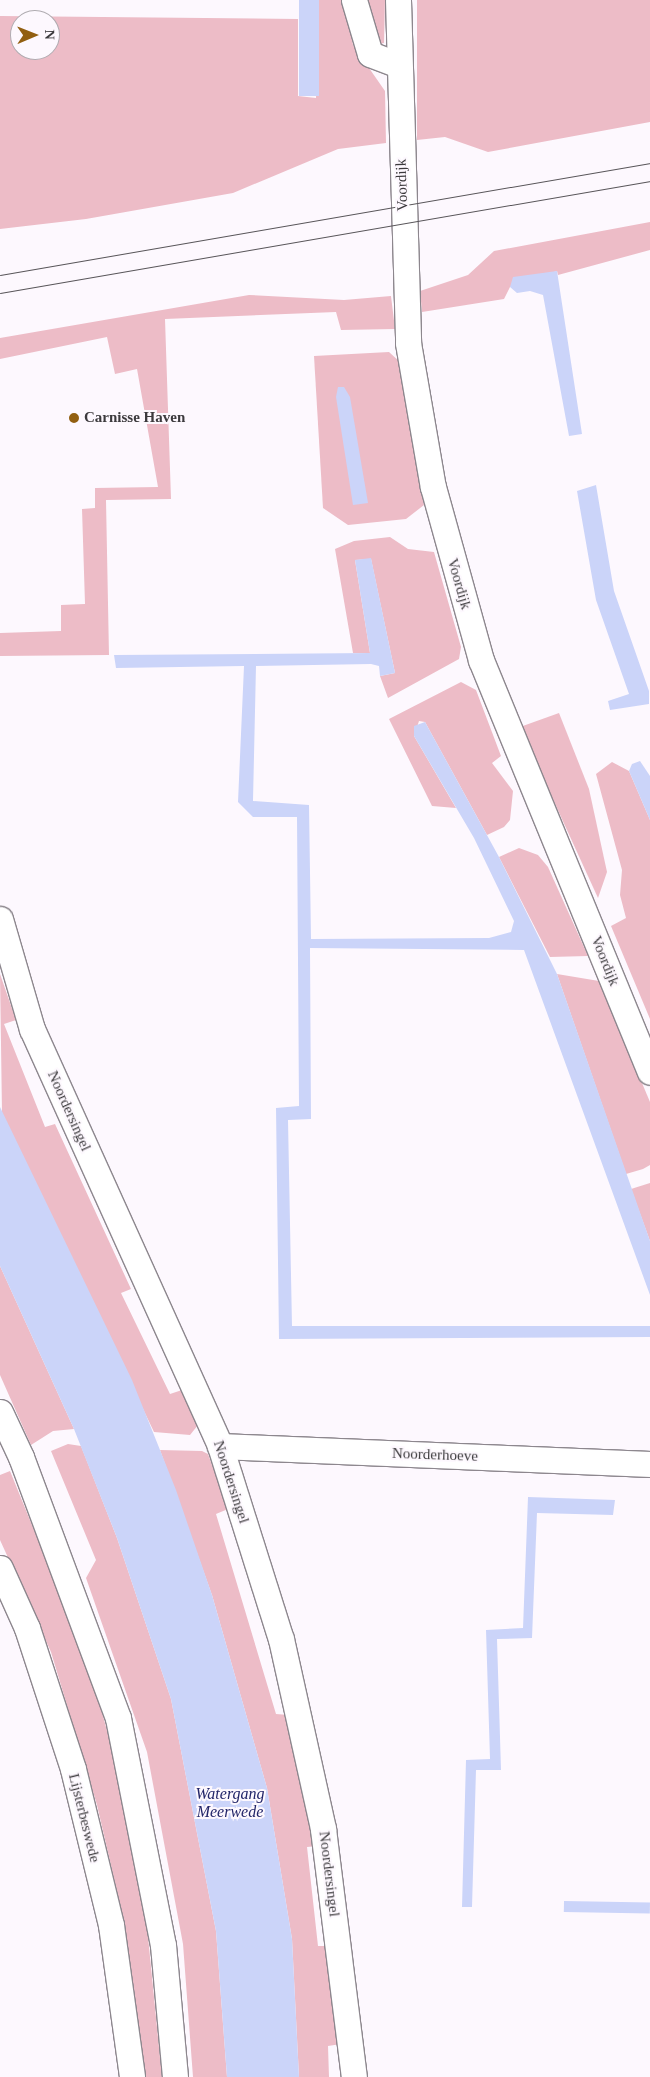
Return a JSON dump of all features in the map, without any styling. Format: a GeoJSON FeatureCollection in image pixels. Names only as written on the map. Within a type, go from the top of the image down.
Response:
{"type":"FeatureCollection","features":[{"type":"Feature","properties":{"kind":"street"},"geometry":{"type":"LineString","coordinates":[[354,0],[370,54],[399,66]]}},
{"type":"Feature","properties":{"kind":"street","name":"Voordijk"},"geometry":{"type":"LineString","coordinates":[[398,0],[408,343],[433,487],[481,660],[650,1072]]}},
{"type":"Feature","properties":{"kind":"street","name":"Noordersingel"},"geometry":{"type":"LineString","coordinates":[[0,919],[32,1029],[220,1446],[281,1639],[324,1829],[354,2077]]}},
{"type":"Feature","properties":{"kind":"street"},"geometry":{"type":"LineString","coordinates":[[0,1412],[20,1457],[118,1718],[163,1944],[175,2077]]}},
{"type":"Feature","properties":{"kind":"street","name":"Noorderhoeve"},"geometry":{"type":"LineString","coordinates":[[220,1446],[650,1464]]}},
{"type":"Feature","properties":{"kind":"street","name":"Lijsterbeswede"},"geometry":{"type":"LineString","coordinates":[[0,1568],[27,1628],[72,1769],[111,1925],[132,2077]]}},
{"type":"Feature","properties":{"kind":"shaded area"},"geometry":{"type":"Polygon","coordinates":[[[319,0],[346,0],[353,45],[385,91],[386,143],[338,149],[233,193],[86,219],[0,229],[0,16],[10,16],[10,60],[60,60],[60,17],[298,19],[298,96],[316,98],[319,0]]]}},
{"type":"Feature","properties":{"kind":"shaded area"},"geometry":{"type":"Polygon","coordinates":[[[362,0],[385,0],[384,43],[380,44],[370,28],[362,0]]]}},
{"type":"Feature","properties":{"kind":"shaded area"},"geometry":{"type":"Polygon","coordinates":[[[417,0],[650,0],[650,122],[488,152],[445,137],[417,140],[417,0]]]}},
{"type":"Feature","properties":{"kind":"shaded area"},"geometry":{"type":"Polygon","coordinates":[[[650,222],[650,250],[558,275],[557,271],[510,287],[504,299],[422,312],[420,291],[468,275],[494,251],[650,222]]]}},
{"type":"Feature","properties":{"kind":"shaded area"},"geometry":{"type":"Polygon","coordinates":[[[249,295],[344,300],[391,296],[395,329],[341,330],[336,312],[165,319],[171,499],[106,500],[109,655],[0,656],[0,633],[61,631],[61,605],[85,604],[82,509],[95,508],[95,488],[158,487],[137,369],[115,374],[107,337],[0,359],[0,338],[249,295]]]}},
{"type":"Feature","properties":{"kind":"shaded area"},"geometry":{"type":"Polygon","coordinates":[[[389,352],[400,362],[424,505],[406,519],[348,525],[323,508],[314,356],[389,352]]]}},
{"type":"Feature","properties":{"kind":"shaded area"},"geometry":{"type":"Polygon","coordinates":[[[390,537],[408,549],[434,552],[461,647],[459,659],[388,698],[380,676],[395,673],[371,559],[355,560],[370,653],[353,653],[335,549],[354,541],[390,537]]]}},
{"type":"Feature","properties":{"kind":"shaded area"},"geometry":{"type":"Polygon","coordinates":[[[461,682],[476,690],[501,756],[492,763],[513,791],[510,820],[504,827],[487,835],[425,722],[419,721],[414,736],[456,808],[432,806],[389,719],[461,682]]]}},
{"type":"Feature","properties":{"kind":"shaded area"},"geometry":{"type":"Polygon","coordinates":[[[559,713],[589,789],[607,872],[598,898],[520,727],[559,713]]]}},
{"type":"Feature","properties":{"kind":"shaded area"},"geometry":{"type":"Polygon","coordinates":[[[612,762],[629,771],[650,820],[650,1019],[611,926],[626,918],[620,895],[622,870],[596,774],[612,762]]]}},
{"type":"Feature","properties":{"kind":"shaded area"},"geometry":{"type":"Polygon","coordinates":[[[519,848],[538,855],[548,867],[588,956],[550,957],[499,857],[519,848]]]}},
{"type":"Feature","properties":{"kind":"shaded area"},"geometry":{"type":"Polygon","coordinates":[[[0,974],[16,1020],[4,1024],[45,1127],[55,1124],[131,1289],[121,1293],[170,1394],[182,1390],[198,1425],[190,1435],[154,1432],[2,1113],[0,974]]]}},
{"type":"Feature","properties":{"kind":"shaded area"},"geometry":{"type":"Polygon","coordinates":[[[557,974],[599,981],[650,1102],[650,1165],[643,1169],[626,1174],[557,974]]]}},
{"type":"Feature","properties":{"kind":"shaded area"},"geometry":{"type":"Polygon","coordinates":[[[650,1183],[650,1241],[631,1189],[650,1183]]]}},
{"type":"Feature","properties":{"kind":"shaded area"},"geometry":{"type":"Polygon","coordinates":[[[0,1266],[74,1429],[53,1431],[31,1445],[0,1375],[0,1266]]]}},
{"type":"Feature","properties":{"kind":"shaded area"},"geometry":{"type":"Polygon","coordinates":[[[68,1444],[81,1446],[117,1538],[171,1699],[216,1931],[227,2077],[193,2077],[183,1944],[147,1752],[86,1578],[96,1560],[51,1451],[68,1444]]]}},
{"type":"Feature","properties":{"kind":"shaded area"},"geometry":{"type":"Polygon","coordinates":[[[160,1450],[202,1451],[208,1454],[228,1509],[216,1514],[276,1714],[289,1715],[318,1846],[307,1847],[318,1946],[331,1946],[341,2044],[328,2046],[329,2077],[299,2077],[292,1939],[267,1788],[212,1595],[160,1450]]]}},
{"type":"Feature","properties":{"kind":"shaded area"},"geometry":{"type":"Polygon","coordinates":[[[10,1471],[89,1665],[120,1778],[146,1917],[162,2077],[145,2077],[125,1926],[97,1805],[51,1652],[0,1540],[0,1475],[10,1471]]]}},
{"type":"Feature","properties":{"kind":"water"},"geometry":{"type":"Polygon","coordinates":[[[299,0],[319,0],[319,96],[299,96],[299,0]]]}},
{"type":"Feature","properties":{"kind":"water"},"geometry":{"type":"Polygon","coordinates":[[[557,271],[582,434],[569,436],[543,295],[530,291],[517,293],[510,287],[513,277],[557,271]]]}},
{"type":"Feature","properties":{"kind":"water"},"geometry":{"type":"Polygon","coordinates":[[[338,387],[344,387],[350,397],[368,503],[353,505],[336,397],[338,387]]]}},
{"type":"Feature","properties":{"kind":"water"},"geometry":{"type":"Polygon","coordinates":[[[596,485],[614,591],[649,691],[649,704],[610,710],[608,701],[629,694],[596,600],[577,491],[596,485]]]}},
{"type":"Feature","properties":{"kind":"water"},"geometry":{"type":"Polygon","coordinates":[[[371,558],[395,673],[380,676],[379,666],[371,664],[256,666],[253,801],[309,805],[311,939],[489,938],[511,932],[514,921],[474,838],[414,736],[414,726],[425,722],[499,857],[557,974],[650,1241],[650,1295],[524,950],[310,948],[311,1119],[288,1120],[292,1326],[650,1326],[650,1337],[279,1339],[276,1108],[299,1106],[297,817],[253,817],[238,802],[244,666],[116,668],[114,655],[370,653],[355,560],[371,558]]]}},
{"type":"Feature","properties":{"kind":"water"},"geometry":{"type":"Polygon","coordinates":[[[640,761],[650,776],[650,820],[629,771],[632,764],[640,761]]]}},
{"type":"Feature","properties":{"kind":"water","name":"Watergang Meerwede"},"geometry":{"type":"Polygon","coordinates":[[[0,1107],[132,1380],[176,1490],[212,1595],[267,1788],[292,1939],[299,2077],[227,2077],[216,1931],[171,1699],[117,1538],[74,1429],[0,1266],[0,1107]]]}},
{"type":"Feature","properties":{"kind":"water"},"geometry":{"type":"Polygon","coordinates":[[[528,1497],[615,1500],[613,1515],[537,1513],[532,1638],[497,1639],[501,1770],[476,1770],[472,1907],[462,1907],[466,1760],[490,1759],[486,1630],[523,1628],[528,1497]]]}},
{"type":"Feature","properties":{"kind":"water"},"geometry":{"type":"Polygon","coordinates":[[[564,1901],[650,1903],[650,1913],[564,1912],[564,1901]]]}},
{"type":"Feature","properties":{"kind":"tram line"},"geometry":{"type":"LineString","coordinates":[[0,275],[650,163]]}},
{"type":"Feature","properties":{"kind":"tram line"},"geometry":{"type":"LineString","coordinates":[[0,293],[650,181]]}},
{"type":"Feature","properties":{"kind":"place","name":"Carnisse Haven"},"geometry":{"type":"Point","coordinates":[74,418]}}]}
